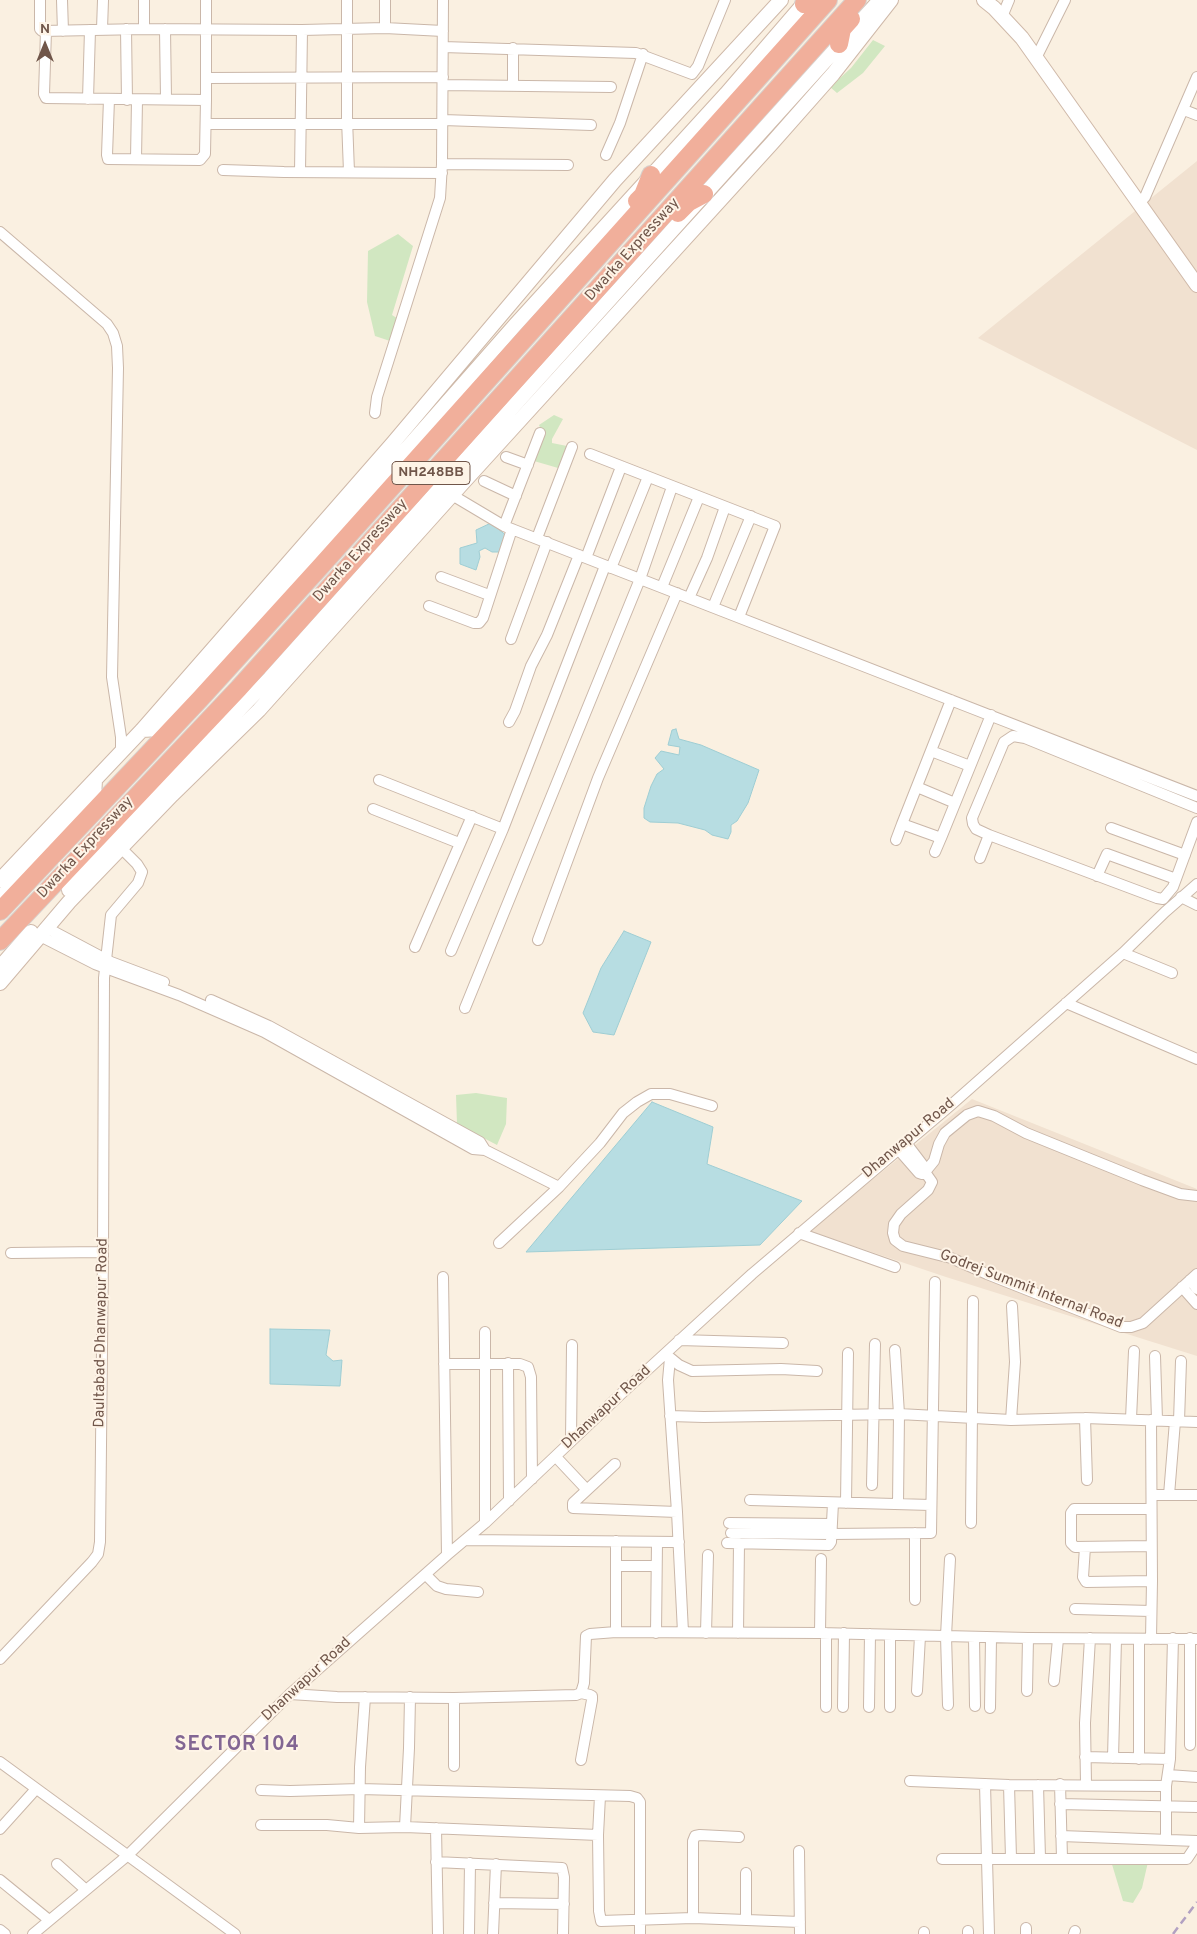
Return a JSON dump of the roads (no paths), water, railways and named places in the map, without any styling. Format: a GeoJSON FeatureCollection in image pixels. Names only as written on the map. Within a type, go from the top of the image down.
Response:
{"type":"FeatureCollection","features":[{"type":"Feature","properties":{"kind":"highway","name":"Dwarka Expressway"},"geometry":{"type":"LineString","coordinates":[[0,911],[26,881],[200,700],[828,0]]}},
{"type":"Feature","properties":{"kind":"highway","name":"Dwarka Expressway"},"geometry":{"type":"LineString","coordinates":[[0,941],[239,688],[857,0]]}},
{"type":"Feature","properties":{"kind":"highway"},"geometry":{"type":"LineString","coordinates":[[840,44],[842,29],[869,0]]}},
{"type":"Feature","properties":{"kind":"highway"},"geometry":{"type":"LineString","coordinates":[[571,286],[572,274],[643,195],[651,175]]}},
{"type":"Feature","properties":{"kind":"highway"},"geometry":{"type":"LineString","coordinates":[[585,303],[606,290],[689,202],[704,194]]}},
{"type":"Feature","properties":{"kind":"street"},"geometry":{"type":"LineString","coordinates":[[40,0],[40,29],[46,31],[144,29],[348,30],[385,28],[443,31]]}},
{"type":"Feature","properties":{"kind":"street"},"geometry":{"type":"LineString","coordinates":[[62,0],[63,30]]}},
{"type":"Feature","properties":{"kind":"street"},"geometry":{"type":"LineString","coordinates":[[102,0],[102,30]]}},
{"type":"Feature","properties":{"kind":"street"},"geometry":{"type":"LineString","coordinates":[[144,0],[144,29]]}},
{"type":"Feature","properties":{"kind":"street"},"geometry":{"type":"LineString","coordinates":[[109,99],[107,159],[200,160],[205,154],[206,0]]}},
{"type":"Feature","properties":{"kind":"street"},"geometry":{"type":"LineString","coordinates":[[348,0],[348,172]]}},
{"type":"Feature","properties":{"kind":"street"},"geometry":{"type":"LineString","coordinates":[[385,0],[385,28]]}},
{"type":"Feature","properties":{"kind":"street"},"geometry":{"type":"LineString","coordinates":[[375,413],[376,397],[440,198],[443,122],[443,0]]}},
{"type":"Feature","properties":{"kind":"street"},"geometry":{"type":"LineString","coordinates":[[692,74],[698,66],[725,0]]}},
{"type":"Feature","properties":{"kind":"street"},"geometry":{"type":"LineString","coordinates":[[0,880],[142,730],[393,443],[615,180],[781,0]]}},
{"type":"Feature","properties":{"kind":"street"},"geometry":{"type":"LineString","coordinates":[[0,967],[110,843],[270,678],[880,0]]}},
{"type":"Feature","properties":{"kind":"street"},"geometry":{"type":"LineString","coordinates":[[0,983],[121,848],[259,710],[772,143],[832,74],[891,0]]}},
{"type":"Feature","properties":{"kind":"street"},"geometry":{"type":"LineString","coordinates":[[1038,55],[1065,0]]}},
{"type":"Feature","properties":{"kind":"street"},"geometry":{"type":"LineString","coordinates":[[142,730],[160,729],[516,324],[809,1]]}},
{"type":"Feature","properties":{"kind":"street"},"geometry":{"type":"LineString","coordinates":[[998,5],[1022,38],[1038,55],[1113,159],[1197,285]]}},
{"type":"Feature","properties":{"kind":"street"},"geometry":{"type":"LineString","coordinates":[[165,29],[166,99]]}},
{"type":"Feature","properties":{"kind":"street"},"geometry":{"type":"LineString","coordinates":[[88,99],[90,30]]}},
{"type":"Feature","properties":{"kind":"street"},"geometry":{"type":"LineString","coordinates":[[126,30],[136,159]]}},
{"type":"Feature","properties":{"kind":"street"},"geometry":{"type":"LineString","coordinates":[[300,172],[302,30]]}},
{"type":"Feature","properties":{"kind":"street"},"geometry":{"type":"LineString","coordinates":[[46,31],[45,96],[48,98],[206,100]]}},
{"type":"Feature","properties":{"kind":"street"},"geometry":{"type":"LineString","coordinates":[[443,47],[642,54],[708,80]]}},
{"type":"Feature","properties":{"kind":"street"},"geometry":{"type":"LineString","coordinates":[[513,86],[514,48]]}},
{"type":"Feature","properties":{"kind":"street"},"geometry":{"type":"LineString","coordinates":[[606,155],[620,123],[642,54]]}},
{"type":"Feature","properties":{"kind":"street"},"geometry":{"type":"LineString","coordinates":[[206,78],[348,77],[513,86],[611,87]]}},
{"type":"Feature","properties":{"kind":"street"},"geometry":{"type":"LineString","coordinates":[[1142,200],[1197,78]]}},
{"type":"Feature","properties":{"kind":"street"},"geometry":{"type":"LineString","coordinates":[[1184,110],[1197,115]]}},
{"type":"Feature","properties":{"kind":"street"},"geometry":{"type":"LineString","coordinates":[[206,124],[443,122],[591,125]]}},
{"type":"Feature","properties":{"kind":"street"},"geometry":{"type":"LineString","coordinates":[[223,170],[348,172],[568,165]]}},
{"type":"Feature","properties":{"kind":"street"},"geometry":{"type":"LineString","coordinates":[[1142,200],[1197,270]]}},
{"type":"Feature","properties":{"kind":"street"},"geometry":{"type":"LineString","coordinates":[[0,232],[107,324],[113,333],[117,346],[112,677],[121,737],[121,752]]}},
{"type":"Feature","properties":{"kind":"street"},"geometry":{"type":"LineString","coordinates":[[429,606],[474,623],[480,623],[490,595],[516,496],[540,434]]}},
{"type":"Feature","properties":{"kind":"street"},"geometry":{"type":"LineString","coordinates":[[511,639],[572,447]]}},
{"type":"Feature","properties":{"kind":"street"},"geometry":{"type":"LineString","coordinates":[[590,454],[672,487],[773,524],[775,527],[739,617]]}},
{"type":"Feature","properties":{"kind":"street"},"geometry":{"type":"LineString","coordinates":[[506,457],[528,465]]}},
{"type":"Feature","properties":{"kind":"street"},"geometry":{"type":"LineString","coordinates":[[509,722],[515,712],[531,666],[547,635],[621,467]]}},
{"type":"Feature","properties":{"kind":"street"},"geometry":{"type":"LineString","coordinates":[[451,951],[503,829],[608,567],[648,477]]}},
{"type":"Feature","properties":{"kind":"street"},"geometry":{"type":"LineString","coordinates":[[484,481],[516,496]]}},
{"type":"Feature","properties":{"kind":"street"},"geometry":{"type":"LineString","coordinates":[[465,1008],[640,579],[672,487]]}},
{"type":"Feature","properties":{"kind":"street"},"geometry":{"type":"LineString","coordinates":[[452,496],[508,527],[1197,796]]}},
{"type":"Feature","properties":{"kind":"street"},"geometry":{"type":"LineString","coordinates":[[662,587],[699,497]]}},
{"type":"Feature","properties":{"kind":"street"},"geometry":{"type":"LineString","coordinates":[[689,598],[707,558],[725,507]]}},
{"type":"Feature","properties":{"kind":"street"},"geometry":{"type":"LineString","coordinates":[[713,607],[751,516]]}},
{"type":"Feature","properties":{"kind":"street"},"geometry":{"type":"LineString","coordinates":[[441,577],[490,595]]}},
{"type":"Feature","properties":{"kind":"street"},"geometry":{"type":"LineString","coordinates":[[538,940],[598,778],[677,593]]}},
{"type":"Feature","properties":{"kind":"street"},"geometry":{"type":"LineString","coordinates":[[896,840],[951,700]]}},
{"type":"Feature","properties":{"kind":"street"},"geometry":{"type":"LineString","coordinates":[[935,852],[991,716]]}},
{"type":"Feature","properties":{"kind":"street"},"geometry":{"type":"LineString","coordinates":[[1197,808],[1025,738],[1013,736],[1004,742],[972,818],[976,829],[989,835],[1163,899],[1174,883],[1197,822]]}},
{"type":"Feature","properties":{"kind":"street"},"geometry":{"type":"LineString","coordinates":[[931,751],[970,766]]}},
{"type":"Feature","properties":{"kind":"street"},"geometry":{"type":"LineString","coordinates":[[0,898],[94,797],[94,780]]}},
{"type":"Feature","properties":{"kind":"street"},"geometry":{"type":"LineString","coordinates":[[379,780],[503,829]]}},
{"type":"Feature","properties":{"kind":"street"},"geometry":{"type":"LineString","coordinates":[[917,787],[955,803]]}},
{"type":"Feature","properties":{"kind":"street"},"geometry":{"type":"LineString","coordinates":[[374,809],[459,843]]}},
{"type":"Feature","properties":{"kind":"street"},"geometry":{"type":"LineString","coordinates":[[415,947],[472,816]]}},
{"type":"Feature","properties":{"kind":"street"},"geometry":{"type":"LineString","coordinates":[[902,824],[941,838]]}},
{"type":"Feature","properties":{"kind":"street"},"geometry":{"type":"LineString","coordinates":[[1111,828],[1185,855]]}},
{"type":"Feature","properties":{"kind":"street"},"geometry":{"type":"LineString","coordinates":[[980,858],[989,835]]}},
{"type":"Feature","properties":{"kind":"street","name":"Daultabad-Dhanwapur Road"},"geometry":{"type":"LineString","coordinates":[[0,1659],[98,1554],[100,1542],[104,978],[111,914],[138,883],[142,872],[137,864],[121,848]]}},
{"type":"Feature","properties":{"kind":"street"},"geometry":{"type":"LineString","coordinates":[[1098,876],[1107,854],[1174,883],[1184,895],[1197,905]]}},
{"type":"Feature","properties":{"kind":"street","name":"Dhanwapur Road"},"geometry":{"type":"LineString","coordinates":[[33,1934],[127,1856],[290,1694],[485,1523],[571,1442],[668,1356],[679,1340],[799,1233],[951,1105],[1123,953],[1197,884]]}},
{"type":"Feature","properties":{"kind":"street"},"geometry":{"type":"LineString","coordinates":[[44,932],[105,964],[219,1011],[264,1032],[351,1076],[473,1148],[485,1150],[559,1187]]}},
{"type":"Feature","properties":{"kind":"street"},"geometry":{"type":"LineString","coordinates":[[1123,953],[1172,973]]}},
{"type":"Feature","properties":{"kind":"street"},"geometry":{"type":"LineString","coordinates":[[1066,1003],[1197,1058]]}},
{"type":"Feature","properties":{"kind":"street"},"geometry":{"type":"LineString","coordinates":[[499,1244],[559,1187],[600,1143],[623,1113],[644,1098],[651,1094],[670,1094],[712,1106]]}},
{"type":"Feature","properties":{"kind":"street","name":"Godrej Summit Internal Road"},"geometry":{"type":"LineString","coordinates":[[1190,1280],[1143,1323],[1131,1327],[1121,1327],[951,1258],[903,1246],[895,1240],[893,1233],[894,1224],[901,1214],[931,1187],[931,1180],[925,1172],[934,1161],[938,1144],[945,1133],[967,1115],[978,1111],[994,1116],[1026,1133],[1142,1180],[1180,1194],[1197,1196]]}},
{"type":"Feature","properties":{"kind":"street"},"geometry":{"type":"LineString","coordinates":[[902,1146],[925,1168],[925,1172]]}},
{"type":"Feature","properties":{"kind":"street"},"geometry":{"type":"LineString","coordinates":[[799,1233],[895,1267]]}},
{"type":"Feature","properties":{"kind":"street"},"geometry":{"type":"LineString","coordinates":[[11,1253],[103,1252]]}},
{"type":"Feature","properties":{"kind":"street"},"geometry":{"type":"LineString","coordinates":[[443,1277],[447,1555]]}},
{"type":"Feature","properties":{"kind":"street"},"geometry":{"type":"LineString","coordinates":[[1190,1280],[1197,1289]]}},
{"type":"Feature","properties":{"kind":"street"},"geometry":{"type":"LineString","coordinates":[[1190,1280],[1197,1303]]}},
{"type":"Feature","properties":{"kind":"street"},"geometry":{"type":"LineString","coordinates":[[730,1528],[832,1529],[931,1533],[935,1282]]}},
{"type":"Feature","properties":{"kind":"street"},"geometry":{"type":"LineString","coordinates":[[970,1523],[973,1301]]}},
{"type":"Feature","properties":{"kind":"street"},"geometry":{"type":"LineString","coordinates":[[1012,1306],[1015,1355],[1012,1420]]}},
{"type":"Feature","properties":{"kind":"street"},"geometry":{"type":"LineString","coordinates":[[485,1332],[485,1523]]}},
{"type":"Feature","properties":{"kind":"street"},"geometry":{"type":"LineString","coordinates":[[679,1340],[784,1343]]}},
{"type":"Feature","properties":{"kind":"street"},"geometry":{"type":"LineString","coordinates":[[872,1485],[875,1344]]}},
{"type":"Feature","properties":{"kind":"street"},"geometry":{"type":"LineString","coordinates":[[571,1442],[572,1345]]}},
{"type":"Feature","properties":{"kind":"street"},"geometry":{"type":"LineString","coordinates":[[895,1350],[899,1414],[898,1504]]}},
{"type":"Feature","properties":{"kind":"street"},"geometry":{"type":"LineString","coordinates":[[1131,1419],[1134,1351]]}},
{"type":"Feature","properties":{"kind":"street"},"geometry":{"type":"LineString","coordinates":[[846,1503],[848,1353]]}},
{"type":"Feature","properties":{"kind":"street"},"geometry":{"type":"LineString","coordinates":[[668,1356],[679,1365],[692,1371],[782,1369],[817,1371]]}},
{"type":"Feature","properties":{"kind":"street"},"geometry":{"type":"LineString","coordinates":[[668,1356],[683,1632]]}},
{"type":"Feature","properties":{"kind":"street"},"geometry":{"type":"LineString","coordinates":[[1150,1639],[1155,1356]]}},
{"type":"Feature","properties":{"kind":"street"},"geometry":{"type":"LineString","coordinates":[[1169,1495],[1181,1361]]}},
{"type":"Feature","properties":{"kind":"street"},"geometry":{"type":"LineString","coordinates":[[444,1364],[508,1363],[526,1365],[530,1371],[532,1479]]}},
{"type":"Feature","properties":{"kind":"street"},"geometry":{"type":"LineString","coordinates":[[508,1363],[509,1501]]}},
{"type":"Feature","properties":{"kind":"street"},"geometry":{"type":"LineString","coordinates":[[670,1416],[899,1414],[1012,1420],[1085,1418],[1197,1422]]}},
{"type":"Feature","properties":{"kind":"street"},"geometry":{"type":"LineString","coordinates":[[1085,1418],[1087,1480]]}},
{"type":"Feature","properties":{"kind":"street"},"geometry":{"type":"LineString","coordinates":[[556,1457],[587,1490]]}},
{"type":"Feature","properties":{"kind":"street"},"geometry":{"type":"LineString","coordinates":[[615,1464],[573,1503],[573,1508],[677,1512]]}},
{"type":"Feature","properties":{"kind":"street"},"geometry":{"type":"LineString","coordinates":[[1152,1494],[1197,1495]]}},
{"type":"Feature","properties":{"kind":"street"},"geometry":{"type":"LineString","coordinates":[[750,1500],[931,1505]]}},
{"type":"Feature","properties":{"kind":"street"},"geometry":{"type":"LineString","coordinates":[[727,1543],[828,1545],[831,1542],[834,1503]]}},
{"type":"Feature","properties":{"kind":"street"},"geometry":{"type":"LineString","coordinates":[[1151,1509],[1072,1510],[1071,1543],[1075,1547],[1151,1546]]}},
{"type":"Feature","properties":{"kind":"street"},"geometry":{"type":"LineString","coordinates":[[915,1533],[915,1600]]}},
{"type":"Feature","properties":{"kind":"street"},"geometry":{"type":"LineString","coordinates":[[466,1540],[679,1542]]}},
{"type":"Feature","properties":{"kind":"street"},"geometry":{"type":"LineString","coordinates":[[616,1541],[616,1632]]}},
{"type":"Feature","properties":{"kind":"street"},"geometry":{"type":"LineString","coordinates":[[656,1633],[657,1542]]}},
{"type":"Feature","properties":{"kind":"street"},"geometry":{"type":"LineString","coordinates":[[738,1633],[739,1543]]}},
{"type":"Feature","properties":{"kind":"street"},"geometry":{"type":"LineString","coordinates":[[1085,1547],[1083,1577],[1086,1582],[1152,1581]]}},
{"type":"Feature","properties":{"kind":"street"},"geometry":{"type":"LineString","coordinates":[[706,1633],[708,1555]]}},
{"type":"Feature","properties":{"kind":"street"},"geometry":{"type":"LineString","coordinates":[[820,1559],[826,1707]]}},
{"type":"Feature","properties":{"kind":"street"},"geometry":{"type":"LineString","coordinates":[[948,1705],[946,1636],[950,1559]]}},
{"type":"Feature","properties":{"kind":"street"},"geometry":{"type":"LineString","coordinates":[[616,1566],[656,1566]]}},
{"type":"Feature","properties":{"kind":"street"},"geometry":{"type":"LineString","coordinates":[[426,1575],[437,1586],[446,1589],[478,1592]]}},
{"type":"Feature","properties":{"kind":"street"},"geometry":{"type":"LineString","coordinates":[[1075,1609],[1151,1611]]}},
{"type":"Feature","properties":{"kind":"street"},"geometry":{"type":"LineString","coordinates":[[581,1693],[584,1683],[586,1636],[590,1634],[616,1632],[823,1633],[991,1638],[1193,1639],[1194,1726],[1190,1745]]}},
{"type":"Feature","properties":{"kind":"street"},"geometry":{"type":"LineString","coordinates":[[843,1706],[844,1634]]}},
{"type":"Feature","properties":{"kind":"street"},"geometry":{"type":"LineString","coordinates":[[869,1706],[870,1634]]}},
{"type":"Feature","properties":{"kind":"street"},"geometry":{"type":"LineString","coordinates":[[890,1635],[890,1707]]}},
{"type":"Feature","properties":{"kind":"street"},"geometry":{"type":"LineString","coordinates":[[917,1691],[920,1636]]}},
{"type":"Feature","properties":{"kind":"street"},"geometry":{"type":"LineString","coordinates":[[974,1637],[975,1706]]}},
{"type":"Feature","properties":{"kind":"street"},"geometry":{"type":"LineString","coordinates":[[990,1708],[991,1638]]}},
{"type":"Feature","properties":{"kind":"street"},"geometry":{"type":"LineString","coordinates":[[1027,1691],[1028,1638]]}},
{"type":"Feature","properties":{"kind":"street"},"geometry":{"type":"LineString","coordinates":[[1054,1681],[1058,1638]]}},
{"type":"Feature","properties":{"kind":"street"},"geometry":{"type":"LineString","coordinates":[[1086,1784],[1085,1757],[1090,1638]]}},
{"type":"Feature","properties":{"kind":"street"},"geometry":{"type":"LineString","coordinates":[[1166,1838],[1166,1786],[1170,1759],[1173,1638]]}},
{"type":"Feature","properties":{"kind":"street"},"geometry":{"type":"LineString","coordinates":[[1112,1758],[1116,1639]]}},
{"type":"Feature","properties":{"kind":"street"},"geometry":{"type":"LineString","coordinates":[[1139,1639],[1139,1759]]}},
{"type":"Feature","properties":{"kind":"street"},"geometry":{"type":"LineString","coordinates":[[290,1694],[454,1698],[568,1696],[581,1693],[590,1695],[592,1700],[581,1760]]}},
{"type":"Feature","properties":{"kind":"street"},"geometry":{"type":"LineString","coordinates":[[359,1828],[365,1697]]}},
{"type":"Feature","properties":{"kind":"street"},"geometry":{"type":"LineString","coordinates":[[405,1827],[410,1697]]}},
{"type":"Feature","properties":{"kind":"street"},"geometry":{"type":"LineString","coordinates":[[454,1698],[454,1766]]}},
{"type":"Feature","properties":{"kind":"street"},"geometry":{"type":"LineString","coordinates":[[1170,1725],[1194,1726]]}},
{"type":"Feature","properties":{"kind":"street"},"geometry":{"type":"LineString","coordinates":[[1085,1757],[1170,1759]]}},
{"type":"Feature","properties":{"kind":"street"},"geometry":{"type":"LineString","coordinates":[[0,1762],[235,1934]]}},
{"type":"Feature","properties":{"kind":"street"},"geometry":{"type":"LineString","coordinates":[[1168,1775],[1197,1777]]}},
{"type":"Feature","properties":{"kind":"street"},"geometry":{"type":"LineString","coordinates":[[910,1781],[1009,1785],[1166,1786]]}},
{"type":"Feature","properties":{"kind":"street"},"geometry":{"type":"LineString","coordinates":[[986,1784],[989,1934]]}},
{"type":"Feature","properties":{"kind":"street"},"geometry":{"type":"LineString","coordinates":[[1060,1784],[1062,1858]]}},
{"type":"Feature","properties":{"kind":"street"},"geometry":{"type":"LineString","coordinates":[[1009,1785],[1010,1858]]}},
{"type":"Feature","properties":{"kind":"street"},"geometry":{"type":"LineString","coordinates":[[1038,1785],[1040,1858]]}},
{"type":"Feature","properties":{"kind":"street"},"geometry":{"type":"LineString","coordinates":[[1,1826],[36,1789]]}},
{"type":"Feature","properties":{"kind":"street"},"geometry":{"type":"LineString","coordinates":[[261,1790],[360,1789],[630,1796],[637,1798],[640,1802],[640,1934]]}},
{"type":"Feature","properties":{"kind":"street"},"geometry":{"type":"LineString","coordinates":[[600,1796],[598,1835],[599,1911],[601,1921],[694,1918],[800,1922]]}},
{"type":"Feature","properties":{"kind":"street"},"geometry":{"type":"LineString","coordinates":[[1060,1804],[1197,1808]]}},
{"type":"Feature","properties":{"kind":"street"},"geometry":{"type":"LineString","coordinates":[[261,1825],[319,1825],[359,1828],[405,1827],[598,1835]]}},
{"type":"Feature","properties":{"kind":"street"},"geometry":{"type":"LineString","coordinates":[[436,1828],[438,1934]]}},
{"type":"Feature","properties":{"kind":"street"},"geometry":{"type":"LineString","coordinates":[[694,1918],[693,1841],[695,1836],[739,1837]]}},
{"type":"Feature","properties":{"kind":"street"},"geometry":{"type":"LineString","coordinates":[[942,1859],[1187,1859],[1191,1856],[1197,1843],[1166,1838],[1061,1836]]}},
{"type":"Feature","properties":{"kind":"street"},"geometry":{"type":"LineString","coordinates":[[799,1851],[800,1934]]}},
{"type":"Feature","properties":{"kind":"street"},"geometry":{"type":"LineString","coordinates":[[436,1862],[562,1868],[564,1876],[563,1934]]}},
{"type":"Feature","properties":{"kind":"street"},"geometry":{"type":"LineString","coordinates":[[469,1934],[470,1863]]}},
{"type":"Feature","properties":{"kind":"street"},"geometry":{"type":"LineString","coordinates":[[57,1864],[86,1890]]}},
{"type":"Feature","properties":{"kind":"street"},"geometry":{"type":"LineString","coordinates":[[493,1934],[496,1864]]}},
{"type":"Feature","properties":{"kind":"street"},"geometry":{"type":"LineString","coordinates":[[746,1873],[746,1920]]}},
{"type":"Feature","properties":{"kind":"street"},"geometry":{"type":"LineString","coordinates":[[0,1880],[50,1920]]}},
{"type":"Feature","properties":{"kind":"street"},"geometry":{"type":"LineString","coordinates":[[494,1903],[564,1904]]}},
{"type":"Feature","properties":{"kind":"street"},"geometry":{"type":"LineString","coordinates":[[0,1930],[5,1934]]}},
{"type":"Feature","properties":{"kind":"water"},"geometry":{"type":"Polygon","coordinates":[[[491,523],[508,537],[502,552],[492,552],[485,548],[479,551],[480,557],[476,570],[460,564],[460,548],[477,543],[476,530],[491,523]]]}},
{"type":"Feature","properties":{"kind":"water"},"geometry":{"type":"Polygon","coordinates":[[[676,729],[679,739],[701,745],[759,770],[748,803],[737,821],[731,825],[728,839],[712,835],[705,830],[678,823],[650,822],[644,818],[644,808],[651,786],[657,774],[664,769],[655,758],[661,751],[679,755],[680,747],[668,745],[672,730],[676,729]]]}},
{"type":"Feature","properties":{"kind":"water"},"geometry":{"type":"Polygon","coordinates":[[[624,931],[651,942],[614,1035],[593,1032],[583,1013],[601,968],[624,931]]]}},
{"type":"Feature","properties":{"kind":"water"},"geometry":{"type":"Polygon","coordinates":[[[652,1102],[713,1127],[707,1164],[802,1201],[760,1245],[526,1252],[652,1102]]]}},
{"type":"Feature","properties":{"kind":"water"},"geometry":{"type":"Polygon","coordinates":[[[270,1329],[330,1330],[326,1355],[333,1361],[342,1360],[340,1386],[270,1384],[270,1329]]]}},
{"type":"Feature","properties":{"kind":"railway"},"geometry":{"type":"LineString","coordinates":[[1173,1934],[1197,1902]]}},
{"type":"Feature","properties":{"kind":"district","name":"SECTOR 104"},"geometry":{"type":"Point","coordinates":[237,1746]}}]}
